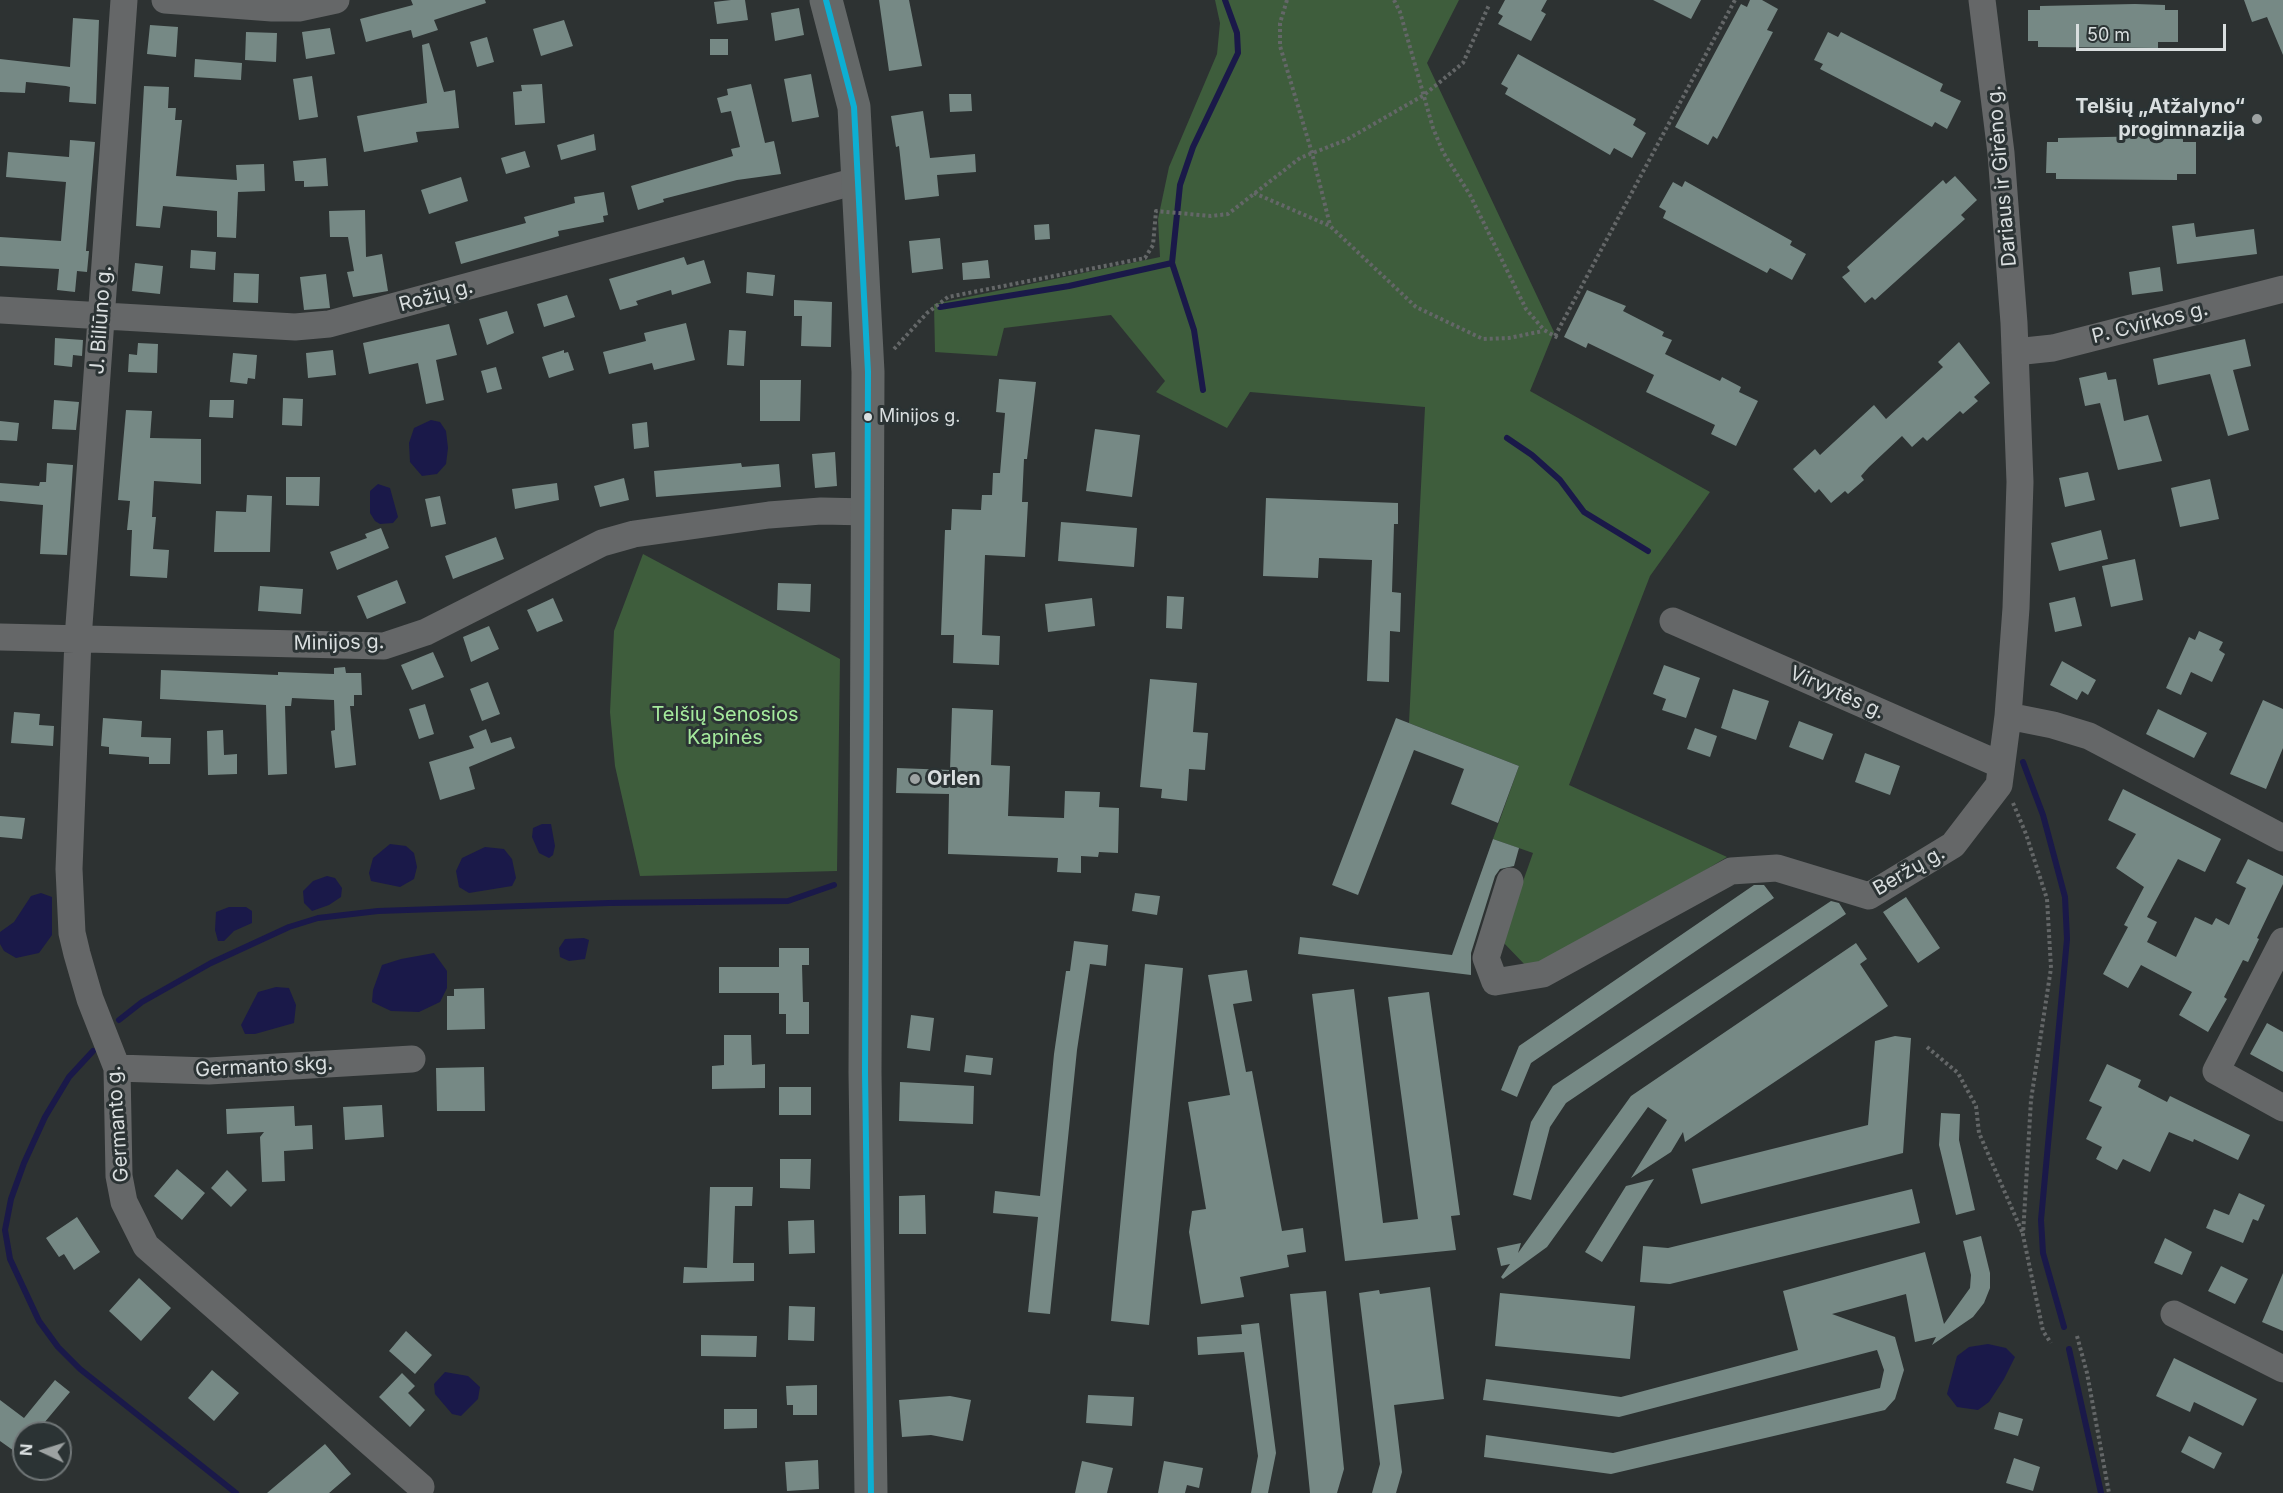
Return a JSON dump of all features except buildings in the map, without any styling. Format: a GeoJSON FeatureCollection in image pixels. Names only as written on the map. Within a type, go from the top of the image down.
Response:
{"type":"FeatureCollection","features":[{"type":"Feature","properties":{"kind":"main road"},"geometry":{"type":"LineString","coordinates":[[826,0],[854,107],[860,180],[868,372],[865,1083],[871,1493]]}},
{"type":"Feature","properties":{"kind":"street","name":"J. Biliūno g."},"geometry":{"type":"LineString","coordinates":[[78,639],[124,0]]}},
{"type":"Feature","properties":{"kind":"street"},"geometry":{"type":"LineString","coordinates":[[165,0],[272,8],[298,8],[336,0]]}},
{"type":"Feature","properties":{"kind":"street","name":"Dariaus ir Girėno g."},"geometry":{"type":"LineString","coordinates":[[1982,0],[2001,153],[2015,352]]}},
{"type":"Feature","properties":{"kind":"street","name":"Rožių g."},"geometry":{"type":"LineString","coordinates":[[0,310],[295,327],[328,324],[860,180]]}},
{"type":"Feature","properties":{"kind":"street","name":"P. Cvirkos g."},"geometry":{"type":"LineString","coordinates":[[2015,352],[2053,348],[2283,289]]}},
{"type":"Feature","properties":{"kind":"street","name":"Beržų g."},"geometry":{"type":"LineString","coordinates":[[1510,881],[1486,958],[1495,982],[1543,974],[1731,871],[1777,868],[1869,896],[1953,845],[2000,775],[2008,716],[2016,608],[2020,482],[2015,352]]}},
{"type":"Feature","properties":{"kind":"street","name":"Minijos g."},"geometry":{"type":"LineString","coordinates":[[0,638],[384,646],[426,632],[602,543],[634,534],[769,515],[821,511],[869,512]]}},
{"type":"Feature","properties":{"kind":"street","name":"Virvytės g."},"geometry":{"type":"LineString","coordinates":[[1673,621],[2000,775]]}},
{"type":"Feature","properties":{"kind":"street","name":"Germanto g."},"geometry":{"type":"LineString","coordinates":[[78,639],[70,858],[72,933],[90,999],[117,1068],[119,1176],[124,1202],[146,1246],[421,1487]]}},
{"type":"Feature","properties":{"kind":"street"},"geometry":{"type":"LineString","coordinates":[[2008,716],[2054,725],[2089,736],[2283,838]]}},
{"type":"Feature","properties":{"kind":"street"},"geometry":{"type":"LineString","coordinates":[[2283,941],[2216,1071],[2283,1108]]}},
{"type":"Feature","properties":{"kind":"street","name":"Germanto skg."},"geometry":{"type":"LineString","coordinates":[[117,1068],[209,1071],[412,1059]]}},
{"type":"Feature","properties":{"kind":"street"},"geometry":{"type":"LineString","coordinates":[[2175,1314],[2283,1369]]}},
{"type":"Feature","properties":{"kind":"path"},"geometry":{"type":"LineString","coordinates":[[1287,0],[1281,23],[1280,46],[1312,153],[1330,226]]}},
{"type":"Feature","properties":{"kind":"path"},"geometry":{"type":"LineString","coordinates":[[1394,0],[1400,12],[1443,152],[1470,195],[1526,309],[1544,330],[1560,339]]}},
{"type":"Feature","properties":{"kind":"path"},"geometry":{"type":"LineString","coordinates":[[1555,336],[1735,0]]}},
{"type":"Feature","properties":{"kind":"path"},"geometry":{"type":"LineString","coordinates":[[890,353],[927,313],[948,297],[1145,258],[1153,245],[1156,211],[1228,214],[1300,158],[1346,140],[1424,95],[1463,63],[1489,5]]}},
{"type":"Feature","properties":{"kind":"path"},"geometry":{"type":"LineString","coordinates":[[1254,193],[1330,226],[1416,307],[1483,339],[1509,338],[1544,330]]}},
{"type":"Feature","properties":{"kind":"path"},"geometry":{"type":"LineString","coordinates":[[2000,775],[2030,845],[2047,899],[2050,968],[2031,1100],[2023,1235]]}},
{"type":"Feature","properties":{"kind":"path"},"geometry":{"type":"LineString","coordinates":[[1928,1047],[1958,1073],[1976,1106],[1978,1133],[2023,1235],[2043,1331],[2050,1343]]}},
{"type":"Feature","properties":{"kind":"path"},"geometry":{"type":"LineString","coordinates":[[2077,1336],[2087,1373],[2109,1493]]}},
{"type":"Feature","properties":{"kind":"green space"},"geometry":{"type":"Polygon","coordinates":[[[1215,0],[1459,0],[1427,63],[1554,332],[1530,391],[1710,492],[1650,576],[1569,785],[1727,857],[1567,954],[1527,967],[1502,941],[1533,853],[1493,839],[1519,766],[1409,723],[1425,407],[1250,392],[1227,428],[1156,392],[1165,381],[1111,315],[1004,328],[997,356],[935,352],[934,304],[1160,257],[1158,219],[1169,167],[1217,54],[1220,23],[1215,0]]]}},
{"type":"Feature","properties":{"kind":"green space","name":"Telšių Senosios Kapinės"},"geometry":{"type":"Polygon","coordinates":[[[643,554],[840,659],[837,871],[640,876],[615,766],[610,712],[614,631],[643,554]]]}},
{"type":"Feature","properties":{"kind":"shaded area"},"geometry":{"type":"Polygon","coordinates":[[[431,420],[440,422],[446,431],[448,448],[446,464],[437,474],[422,476],[410,462],[409,443],[414,428],[431,420]]]}},
{"type":"Feature","properties":{"kind":"shaded area"},"geometry":{"type":"Polygon","coordinates":[[[378,484],[390,488],[398,517],[393,523],[380,524],[370,513],[370,491],[378,484]]]}},
{"type":"Feature","properties":{"kind":"shaded area"},"geometry":{"type":"Polygon","coordinates":[[[542,824],[551,824],[555,846],[553,855],[549,858],[539,853],[532,837],[533,828],[542,824]]]}},
{"type":"Feature","properties":{"kind":"shaded area"},"geometry":{"type":"Polygon","coordinates":[[[390,844],[406,846],[414,853],[417,867],[414,879],[400,887],[371,881],[369,873],[373,858],[390,844]]]}},
{"type":"Feature","properties":{"kind":"shaded area"},"geometry":{"type":"Polygon","coordinates":[[[485,847],[504,849],[512,859],[516,878],[512,886],[469,893],[459,887],[456,871],[462,858],[485,847]]]}},
{"type":"Feature","properties":{"kind":"shaded area"},"geometry":{"type":"Polygon","coordinates":[[[327,876],[335,878],[342,888],[341,897],[329,905],[312,911],[304,903],[303,891],[313,881],[327,876]]]}},
{"type":"Feature","properties":{"kind":"shaded area"},"geometry":{"type":"Polygon","coordinates":[[[41,893],[52,897],[52,935],[39,953],[16,958],[4,951],[0,944],[0,932],[14,922],[31,896],[41,893]]]}},
{"type":"Feature","properties":{"kind":"shaded area"},"geometry":{"type":"Polygon","coordinates":[[[229,907],[246,907],[252,911],[252,923],[234,931],[224,941],[218,941],[215,930],[216,912],[229,907]]]}},
{"type":"Feature","properties":{"kind":"shaded area"},"geometry":{"type":"Polygon","coordinates":[[[565,939],[589,940],[585,959],[569,961],[560,957],[559,948],[565,939]]]}},
{"type":"Feature","properties":{"kind":"shaded area"},"geometry":{"type":"Polygon","coordinates":[[[434,953],[447,971],[447,988],[440,1002],[419,1012],[391,1011],[372,1002],[373,990],[382,965],[434,953]]]}},
{"type":"Feature","properties":{"kind":"shaded area"},"geometry":{"type":"Polygon","coordinates":[[[276,987],[289,988],[296,1005],[294,1023],[255,1034],[245,1034],[241,1025],[258,992],[276,987]]]}},
{"type":"Feature","properties":{"kind":"shaded area"},"geometry":{"type":"Polygon","coordinates":[[[1988,1344],[2006,1348],[2015,1357],[1989,1402],[1978,1410],[1957,1407],[1947,1394],[1957,1356],[1969,1347],[1988,1344]]]}},
{"type":"Feature","properties":{"kind":"shaded area"},"geometry":{"type":"Polygon","coordinates":[[[445,1372],[468,1376],[480,1387],[478,1399],[461,1416],[452,1414],[435,1394],[434,1384],[445,1372]]]}},
{"type":"Feature","properties":{"kind":"waterway"},"geometry":{"type":"LineString","coordinates":[[1203,390],[1194,330],[1172,263],[1180,185],[1193,147],[1238,53],[1237,33],[1225,0]]}},
{"type":"Feature","properties":{"kind":"waterway"},"geometry":{"type":"LineString","coordinates":[[940,307],[1069,286],[1172,263]]}},
{"type":"Feature","properties":{"kind":"waterway"},"geometry":{"type":"LineString","coordinates":[[1507,438],[1532,455],[1560,480],[1584,512],[1648,551]]}},
{"type":"Feature","properties":{"kind":"waterway"},"geometry":{"type":"LineString","coordinates":[[2023,762],[2043,815],[2065,897],[2067,939],[2041,1220],[2043,1253],[2064,1327]]}},
{"type":"Feature","properties":{"kind":"waterway"},"geometry":{"type":"LineString","coordinates":[[119,1020],[142,1002],[211,963],[289,927],[318,918],[378,911],[609,903],[788,901],[834,885]]}},
{"type":"Feature","properties":{"kind":"waterway"},"geometry":{"type":"LineString","coordinates":[[93,1051],[69,1077],[45,1117],[24,1163],[11,1199],[5,1230],[10,1259],[39,1321],[58,1347],[80,1369],[236,1493]]}},
{"type":"Feature","properties":{"kind":"waterway"},"geometry":{"type":"LineString","coordinates":[[2069,1349],[2101,1493]]}},
{"type":"Feature","properties":{"kind":"transit line"},"geometry":{"type":"LineString","coordinates":[[826,0],[854,107],[868,372],[865,1072],[871,1493]]}},
{"type":"Feature","properties":{"kind":"place","name":"Telšių „Atžalyno“ progimnazija"},"geometry":{"type":"Point","coordinates":[2257,119]}},
{"type":"Feature","properties":{"kind":"place","name":"Minijos g."},"geometry":{"type":"Point","coordinates":[868,417]}},
{"type":"Feature","properties":{"kind":"place","name":"Orlen"},"geometry":{"type":"Point","coordinates":[915,779]}}]}
